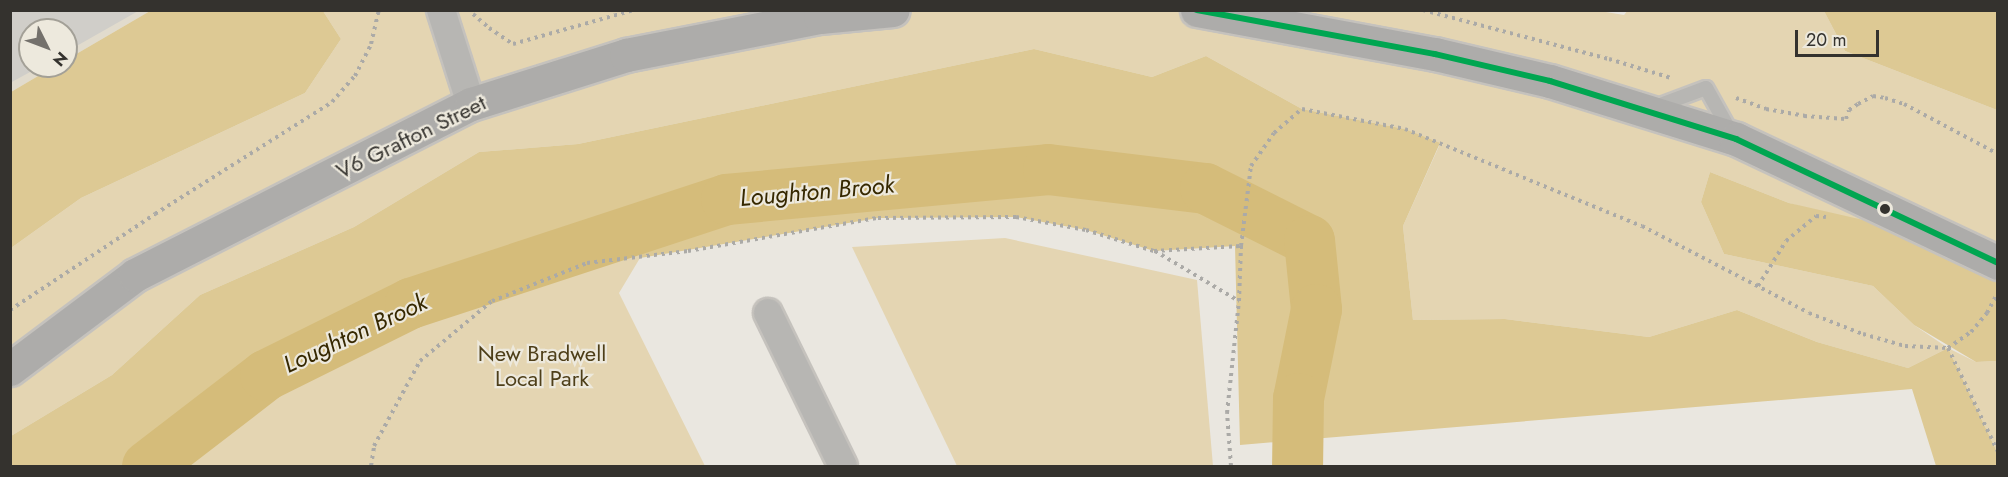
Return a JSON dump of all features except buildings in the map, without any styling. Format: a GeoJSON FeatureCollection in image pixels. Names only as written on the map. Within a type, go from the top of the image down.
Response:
{"type":"FeatureCollection","features":[{"type":"Feature","properties":{"kind":"street"},"geometry":{"type":"LineString","coordinates":[[441,10],[471,104]]}},
{"type":"Feature","properties":{"kind":"street","name":"V6 Grafton Street"},"geometry":{"type":"LineString","coordinates":[[10,369],[135,275],[471,104],[626,56],[820,17],[893,10]]}},
{"type":"Feature","properties":{"kind":"street"},"geometry":{"type":"LineString","coordinates":[[1197,10],[1435,54],[1550,81],[1736,139],[1998,263]]}},
{"type":"Feature","properties":{"kind":"street"},"geometry":{"type":"LineString","coordinates":[[768,313],[843,466]]}},
{"type":"Feature","properties":{"kind":"path"},"geometry":{"type":"LineString","coordinates":[[10,310],[155,214],[332,102],[356,76],[371,44],[379,10]]}},
{"type":"Feature","properties":{"kind":"path"},"geometry":{"type":"LineString","coordinates":[[472,10],[489,28],[513,44],[634,10]]}},
{"type":"Feature","properties":{"kind":"path"},"geometry":{"type":"LineString","coordinates":[[1231,466],[1227,413],[1239,301],[1241,246],[1251,166],[1274,133],[1302,109],[1405,129],[1642,226],[1809,313],[1863,334],[1905,346],[1948,348],[1971,332],[1982,320],[1998,292]]}},
{"type":"Feature","properties":{"kind":"path"},"geometry":{"type":"LineString","coordinates":[[1758,286],[1786,241],[1816,216],[1827,217]]}},
{"type":"Feature","properties":{"kind":"path"},"geometry":{"type":"LineString","coordinates":[[371,466],[374,446],[420,361],[492,302],[587,263],[688,251],[878,218],[1016,218],[1086,230],[1154,251],[1239,301]]}},
{"type":"Feature","properties":{"kind":"path"},"geometry":{"type":"LineString","coordinates":[[1154,251],[1241,246]]}},
{"type":"Feature","properties":{"kind":"path"},"geometry":{"type":"LineString","coordinates":[[1948,348],[1998,452]]}},
{"type":"Feature","properties":{"kind":"shaded area"},"geometry":{"type":"Polygon","coordinates":[[[11,11],[150,11],[78,53],[78,18],[18,18],[18,78],[35,78],[11,92],[11,11]]]}},
{"type":"Feature","properties":{"kind":"shaded area"},"geometry":{"type":"Polygon","coordinates":[[[150,11],[323,11],[341,39],[305,93],[81,198],[11,248],[11,92],[35,78],[78,78],[78,53],[150,11]]]}},
{"type":"Feature","properties":{"kind":"shaded area"},"geometry":{"type":"Polygon","coordinates":[[[1824,11],[1997,11],[1997,110],[1845,51],[1824,11]]]}},
{"type":"Feature","properties":{"kind":"shaded area"},"geometry":{"type":"Polygon","coordinates":[[[1034,49],[1152,77],[1206,56],[1302,109],[1405,129],[1440,143],[1403,226],[1413,320],[1505,319],[1649,337],[1737,310],[1817,342],[1908,368],[1948,348],[1997,452],[1997,466],[1936,466],[1912,389],[1240,445],[1235,246],[1154,251],[1086,230],[1016,217],[878,218],[640,258],[630,231],[410,303],[265,375],[147,466],[11,466],[11,436],[112,375],[200,295],[354,227],[479,152],[578,144],[1034,49]]]}},
{"type":"Feature","properties":{"kind":"shaded area"},"geometry":{"type":"Polygon","coordinates":[[[1710,172],[1789,203],[1951,240],[1997,263],[1997,361],[1976,362],[1914,325],[1873,286],[1724,254],[1701,202],[1710,172]]]}},
{"type":"Feature","properties":{"kind":"green space"},"geometry":{"type":"Polygon","coordinates":[[[1594,10],[1624,15],[1628,10],[1824,11],[1845,51],[1997,110],[1997,263],[1789,203],[1710,172],[1701,202],[1724,254],[1873,286],[1914,325],[1948,348],[1908,368],[1817,342],[1737,310],[1649,337],[1505,319],[1413,320],[1403,226],[1440,144],[1405,129],[1302,109],[1206,56],[1152,77],[1034,49],[578,144],[479,152],[354,227],[200,295],[112,375],[11,436],[11,248],[81,198],[305,93],[341,39],[323,11],[1594,10]]]}},
{"type":"Feature","properties":{"kind":"green space","name":"New Bradwell Local Park"},"geometry":{"type":"Polygon","coordinates":[[[630,231],[640,258],[619,293],[705,466],[147,466],[265,375],[410,303],[630,231]]]}},
{"type":"Feature","properties":{"kind":"green space"},"geometry":{"type":"Polygon","coordinates":[[[1005,238],[1197,280],[1213,466],[957,466],[852,247],[1005,238]]]}},
{"type":"Feature","properties":{"kind":"green space"},"geometry":{"type":"Polygon","coordinates":[[[1948,348],[1976,362],[1997,361],[1997,452],[1948,348]]]}},
{"type":"Feature","properties":{"kind":"waterway","name":"Loughton Brook"},"geometry":{"type":"LineString","coordinates":[[147,466],[265,375],[410,303],[726,199],[1048,169],[1205,188],[1309,240],[1316,309],[1298,398],[1297,466]]}},
{"type":"Feature","properties":{"kind":"transit line"},"geometry":{"type":"LineString","coordinates":[[1197,10],[1435,54],[1550,81],[1736,139],[1998,263]]}}]}
